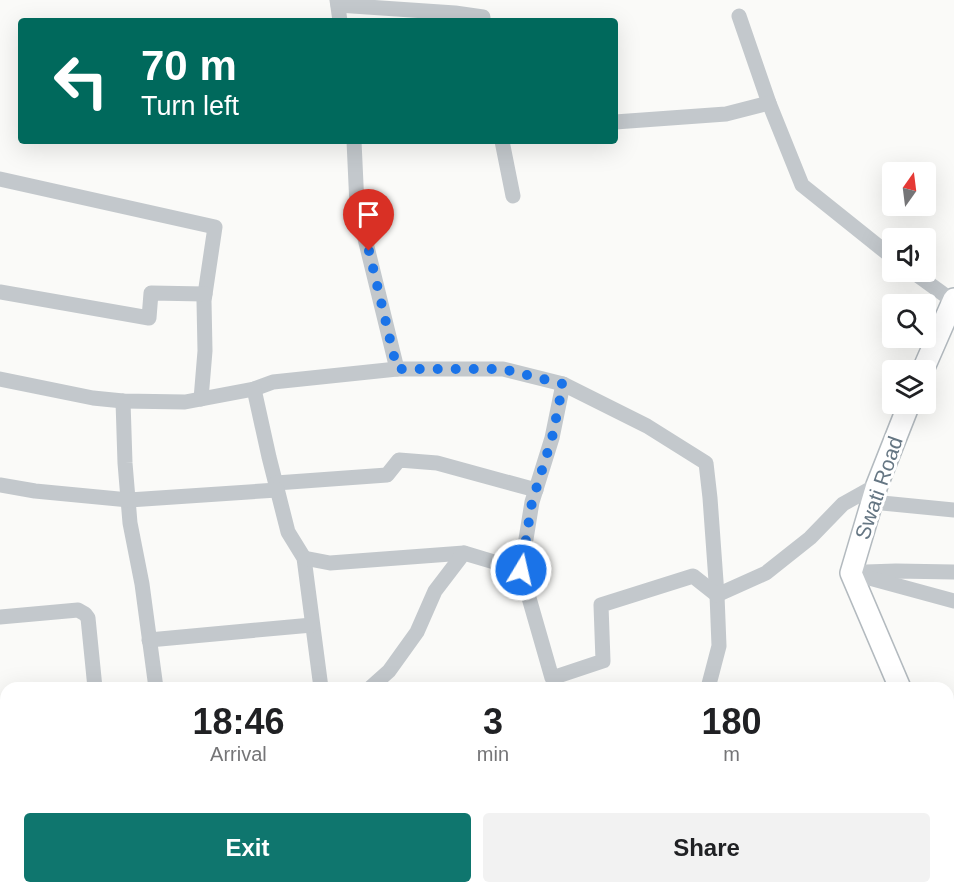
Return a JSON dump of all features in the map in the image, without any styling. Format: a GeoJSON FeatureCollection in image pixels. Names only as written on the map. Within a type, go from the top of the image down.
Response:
{"type":"FeatureCollection","features":[{"type":"Feature","properties":{"kind":"street"},"geometry":{"type":"LineString","coordinates":[[340,18],[337,3],[455,13],[483,18]]}},
{"type":"Feature","properties":{"kind":"street"},"geometry":{"type":"LineString","coordinates":[[739,16],[769,103],[802,185],[882,249]]}},
{"type":"Feature","properties":{"kind":"street"},"geometry":{"type":"LineString","coordinates":[[618,122],[726,114],[769,103]]}},
{"type":"Feature","properties":{"kind":"street"},"geometry":{"type":"LineString","coordinates":[[354,144],[357,206],[397,369]]}},
{"type":"Feature","properties":{"kind":"street"},"geometry":{"type":"LineString","coordinates":[[503,144],[513,196]]}},
{"type":"Feature","properties":{"kind":"street"},"geometry":{"type":"LineString","coordinates":[[0,179],[215,227],[204,301],[205,351],[201,399]]}},
{"type":"Feature","properties":{"kind":"street"},"geometry":{"type":"LineString","coordinates":[[927,360],[954,300],[928,282]]}},
{"type":"Feature","properties":{"kind":"street"},"geometry":{"type":"LineString","coordinates":[[0,292],[149,318],[151,293],[205,294]]}},
{"type":"Feature","properties":{"kind":"street"},"geometry":{"type":"LineString","coordinates":[[0,379],[93,398],[184,402],[254,389],[273,382],[397,369],[503,369],[563,384],[647,426],[706,463],[717,595],[718,646],[709,682]]}},
{"type":"Feature","properties":{"kind":"street"},"geometry":{"type":"LineString","coordinates":[[563,384],[552,438],[532,502],[521,570],[552,678],[603,661],[601,605],[693,576],[717,595]]}},
{"type":"Feature","properties":{"kind":"street"},"geometry":{"type":"LineString","coordinates":[[254,389],[288,532],[304,558],[320,682]]}},
{"type":"Feature","properties":{"kind":"street"},"geometry":{"type":"LineString","coordinates":[[123,401],[130,523],[142,584],[155,682]]}},
{"type":"Feature","properties":{"kind":"street","name":"Swati Road"},"geometry":{"type":"LineString","coordinates":[[851,573],[874,493],[905,414]]}},
{"type":"Feature","properties":{"kind":"street"},"geometry":{"type":"LineString","coordinates":[[0,485],[35,491],[129,500],[387,475],[399,460],[437,463],[536,490]]}},
{"type":"Feature","properties":{"kind":"street"},"geometry":{"type":"LineString","coordinates":[[717,595],[766,573],[810,538],[843,504],[874,493],[954,510]]}},
{"type":"Feature","properties":{"kind":"street"},"geometry":{"type":"LineString","coordinates":[[304,558],[330,563],[464,553],[521,570]]}},
{"type":"Feature","properties":{"kind":"street"},"geometry":{"type":"LineString","coordinates":[[377,682],[389,671],[417,632],[435,591],[464,553]]}},
{"type":"Feature","properties":{"kind":"street"},"geometry":{"type":"LineString","coordinates":[[851,573],[954,572]]}},
{"type":"Feature","properties":{"kind":"street"},"geometry":{"type":"LineString","coordinates":[[851,573],[954,601]]}},
{"type":"Feature","properties":{"kind":"street"},"geometry":{"type":"LineString","coordinates":[[851,573],[897,682]]}},
{"type":"Feature","properties":{"kind":"street"},"geometry":{"type":"LineString","coordinates":[[0,617],[78,609],[88,618],[94,682]]}},
{"type":"Feature","properties":{"kind":"street"},"geometry":{"type":"LineString","coordinates":[[149,640],[312,625]]}},
{"type":"Feature","properties":{"kind":"route"},"geometry":{"type":"LineString","coordinates":[[369,251],[397,369],[503,369],[563,384],[552,438],[532,502],[521,570]]}}]}
